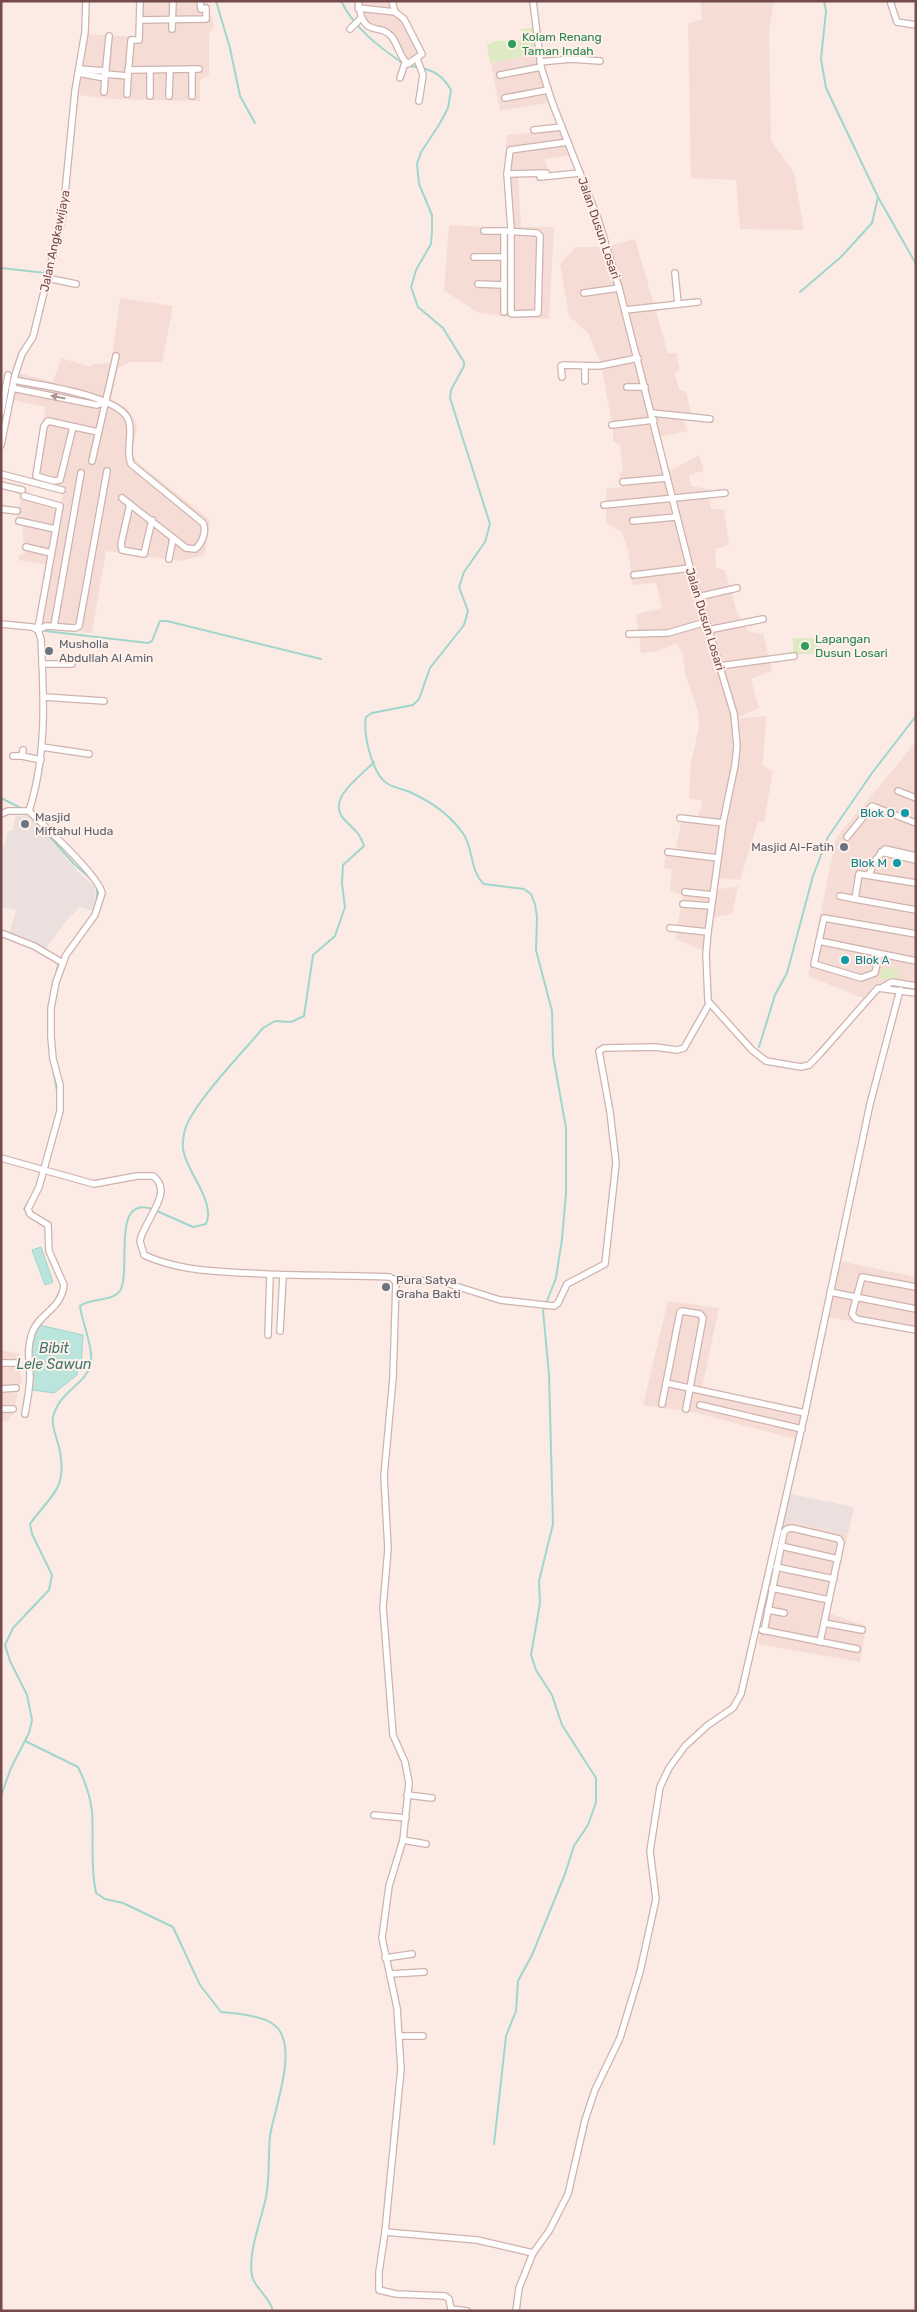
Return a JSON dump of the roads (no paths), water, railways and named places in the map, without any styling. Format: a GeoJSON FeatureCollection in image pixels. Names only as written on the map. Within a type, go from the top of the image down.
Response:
{"type":"FeatureCollection","features":[{"type":"Feature","properties":{"kind":"street","name":"Jalan Angkawijaya"},"geometry":{"type":"LineString","coordinates":[[1,445],[3,415],[22,354],[32,337],[65,206],[79,71],[85,32],[86,1]]}},
{"type":"Feature","properties":{"kind":"street"},"geometry":{"type":"LineString","coordinates":[[127,94],[131,40],[139,40],[140,1]]}},
{"type":"Feature","properties":{"kind":"street"},"geometry":{"type":"LineString","coordinates":[[172,29],[173,1]]}},
{"type":"Feature","properties":{"kind":"street"},"geometry":{"type":"LineString","coordinates":[[140,20],[206,19],[206,8],[200,9],[200,1]]}},
{"type":"Feature","properties":{"kind":"street"},"geometry":{"type":"LineString","coordinates":[[392,1],[394,12]]}},
{"type":"Feature","properties":{"kind":"street","name":"Jalan Dusun Losari"},"geometry":{"type":"LineString","coordinates":[[533,1],[541,65],[548,90],[598,219],[619,288],[690,568],[734,714],[737,746],[712,895],[706,954],[709,1004]]}},
{"type":"Feature","properties":{"kind":"street"},"geometry":{"type":"LineString","coordinates":[[890,1],[897,22],[916,25]]}},
{"type":"Feature","properties":{"kind":"street"},"geometry":{"type":"LineString","coordinates":[[351,28],[359,19],[358,5],[394,12],[404,19],[421,52],[421,57],[405,65],[400,78]]}},
{"type":"Feature","properties":{"kind":"street"},"geometry":{"type":"LineString","coordinates":[[359,19],[370,28],[391,35],[405,65]]}},
{"type":"Feature","properties":{"kind":"street"},"geometry":{"type":"LineString","coordinates":[[104,92],[109,36]]}},
{"type":"Feature","properties":{"kind":"street"},"geometry":{"type":"LineString","coordinates":[[417,59],[422,72],[423,82],[419,101]]}},
{"type":"Feature","properties":{"kind":"street"},"geometry":{"type":"LineString","coordinates":[[500,75],[571,59],[600,61]]}},
{"type":"Feature","properties":{"kind":"street"},"geometry":{"type":"LineString","coordinates":[[192,69],[192,96]]}},
{"type":"Feature","properties":{"kind":"street"},"geometry":{"type":"LineString","coordinates":[[79,71],[105,74],[150,70],[199,69]]}},
{"type":"Feature","properties":{"kind":"street"},"geometry":{"type":"LineString","coordinates":[[150,70],[150,96]]}},
{"type":"Feature","properties":{"kind":"street"},"geometry":{"type":"LineString","coordinates":[[170,70],[170,96]]}},
{"type":"Feature","properties":{"kind":"street"},"geometry":{"type":"LineString","coordinates":[[505,98],[548,90]]}},
{"type":"Feature","properties":{"kind":"street"},"geometry":{"type":"LineString","coordinates":[[534,130],[562,127]]}},
{"type":"Feature","properties":{"kind":"street"},"geometry":{"type":"LineString","coordinates":[[484,231],[508,232],[537,233],[540,236],[537,314],[511,314],[508,232],[507,174],[510,150],[568,142]]}},
{"type":"Feature","properties":{"kind":"street"},"geometry":{"type":"LineString","coordinates":[[507,174],[546,173]]}},
{"type":"Feature","properties":{"kind":"street"},"geometry":{"type":"LineString","coordinates":[[531,177],[580,173]]}},
{"type":"Feature","properties":{"kind":"street"},"geometry":{"type":"LineString","coordinates":[[504,312],[504,257],[508,232]]}},
{"type":"Feature","properties":{"kind":"street"},"geometry":{"type":"LineString","coordinates":[[474,257],[504,257]]}},
{"type":"Feature","properties":{"kind":"street"},"geometry":{"type":"LineString","coordinates":[[675,273],[678,304]]}},
{"type":"Feature","properties":{"kind":"street"},"geometry":{"type":"LineString","coordinates":[[48,278],[76,284]]}},
{"type":"Feature","properties":{"kind":"street"},"geometry":{"type":"LineString","coordinates":[[478,284],[504,285]]}},
{"type":"Feature","properties":{"kind":"street"},"geometry":{"type":"LineString","coordinates":[[584,293],[619,288]]}},
{"type":"Feature","properties":{"kind":"street"},"geometry":{"type":"LineString","coordinates":[[625,310],[698,302]]}},
{"type":"Feature","properties":{"kind":"street"},"geometry":{"type":"LineString","coordinates":[[92,461],[116,356]]}},
{"type":"Feature","properties":{"kind":"street"},"geometry":{"type":"LineString","coordinates":[[562,377],[562,365],[584,366],[638,358]]}},
{"type":"Feature","properties":{"kind":"street"},"geometry":{"type":"LineString","coordinates":[[584,366],[585,380]]}},
{"type":"Feature","properties":{"kind":"street"},"geometry":{"type":"LineString","coordinates":[[3,415],[8,375]]}},
{"type":"Feature","properties":{"kind":"street"},"geometry":{"type":"LineString","coordinates":[[14,380],[97,398],[121,411],[128,419],[130,430],[127,452],[130,464],[205,526],[199,547],[195,550],[186,548],[122,498]]}},
{"type":"Feature","properties":{"kind":"street"},"geometry":{"type":"LineString","coordinates":[[33,392],[35,384]]}},
{"type":"Feature","properties":{"kind":"street"},"geometry":{"type":"LineString","coordinates":[[628,387],[645,387]]}},
{"type":"Feature","properties":{"kind":"street"},"geometry":{"type":"LineString","coordinates":[[12,388],[96,405],[104,402]]}},
{"type":"Feature","properties":{"kind":"street"},"geometry":{"type":"LineString","coordinates":[[652,413],[710,419]]}},
{"type":"Feature","properties":{"kind":"street"},"geometry":{"type":"LineString","coordinates":[[73,426],[60,480],[54,481],[36,476],[47,421],[49,420],[98,432]]}},
{"type":"Feature","properties":{"kind":"street"},"geometry":{"type":"LineString","coordinates":[[612,425],[654,420]]}},
{"type":"Feature","properties":{"kind":"street"},"geometry":{"type":"LineString","coordinates":[[1,624],[37,630],[46,626],[75,628],[80,623],[107,472]]}},
{"type":"Feature","properties":{"kind":"street"},"geometry":{"type":"LineString","coordinates":[[54,626],[81,473]]}},
{"type":"Feature","properties":{"kind":"street"},"geometry":{"type":"LineString","coordinates":[[1,474],[62,490]]}},
{"type":"Feature","properties":{"kind":"street"},"geometry":{"type":"LineString","coordinates":[[623,482],[667,478]]}},
{"type":"Feature","properties":{"kind":"street"},"geometry":{"type":"LineString","coordinates":[[1,485],[59,504],[37,630],[41,640],[44,698],[42,747],[38,785],[29,811]]}},
{"type":"Feature","properties":{"kind":"street"},"geometry":{"type":"LineString","coordinates":[[604,505],[672,500],[725,493]]}},
{"type":"Feature","properties":{"kind":"street"},"geometry":{"type":"LineString","coordinates":[[130,504],[121,544],[122,550],[144,554],[152,520]]}},
{"type":"Feature","properties":{"kind":"street"},"geometry":{"type":"LineString","coordinates":[[1,509],[17,511]]}},
{"type":"Feature","properties":{"kind":"street"},"geometry":{"type":"LineString","coordinates":[[633,521],[676,516]]}},
{"type":"Feature","properties":{"kind":"street"},"geometry":{"type":"LineString","coordinates":[[19,521],[55,529]]}},
{"type":"Feature","properties":{"kind":"street"},"geometry":{"type":"LineString","coordinates":[[169,559],[173,538]]}},
{"type":"Feature","properties":{"kind":"street"},"geometry":{"type":"LineString","coordinates":[[26,547],[51,553]]}},
{"type":"Feature","properties":{"kind":"street"},"geometry":{"type":"LineString","coordinates":[[634,576],[690,568]]}},
{"type":"Feature","properties":{"kind":"street"},"geometry":{"type":"LineString","coordinates":[[698,597],[738,588]]}},
{"type":"Feature","properties":{"kind":"street"},"geometry":{"type":"LineString","coordinates":[[708,630],[764,619]]}},
{"type":"Feature","properties":{"kind":"street"},"geometry":{"type":"LineString","coordinates":[[629,634],[668,633],[706,622]]}},
{"type":"Feature","properties":{"kind":"street"},"geometry":{"type":"LineString","coordinates":[[719,666],[794,656]]}},
{"type":"Feature","properties":{"kind":"street"},"geometry":{"type":"LineString","coordinates":[[42,664],[72,664]]}},
{"type":"Feature","properties":{"kind":"street"},"geometry":{"type":"LineString","coordinates":[[44,698],[104,702]]}},
{"type":"Feature","properties":{"kind":"street"},"geometry":{"type":"LineString","coordinates":[[42,747],[88,754]]}},
{"type":"Feature","properties":{"kind":"street"},"geometry":{"type":"LineString","coordinates":[[14,756],[22,753],[41,760]]}},
{"type":"Feature","properties":{"kind":"street"},"geometry":{"type":"LineString","coordinates":[[898,790],[916,798]]}},
{"type":"Feature","properties":{"kind":"street"},"geometry":{"type":"LineString","coordinates":[[847,838],[872,806],[916,823]]}},
{"type":"Feature","properties":{"kind":"street"},"geometry":{"type":"LineString","coordinates":[[1,814],[8,811],[29,811],[46,826],[97,880],[102,893],[91,922],[72,946],[63,963],[54,996],[51,1021],[53,1059],[60,1085],[61,1103],[28,1211],[48,1225],[49,1251],[64,1288],[57,1305],[35,1326],[32,1334],[27,1352],[30,1380],[26,1414]]}},
{"type":"Feature","properties":{"kind":"street"},"geometry":{"type":"LineString","coordinates":[[680,818],[723,823]]}},
{"type":"Feature","properties":{"kind":"street"},"geometry":{"type":"LineString","coordinates":[[869,875],[874,862],[885,849],[916,856]]}},
{"type":"Feature","properties":{"kind":"street"},"geometry":{"type":"LineString","coordinates":[[668,852],[718,858]]}},
{"type":"Feature","properties":{"kind":"street"},"geometry":{"type":"LineString","coordinates":[[882,852],[916,860]]}},
{"type":"Feature","properties":{"kind":"street"},"geometry":{"type":"LineString","coordinates":[[855,899],[859,874],[916,883]]}},
{"type":"Feature","properties":{"kind":"street"},"geometry":{"type":"LineString","coordinates":[[685,892],[712,895]]}},
{"type":"Feature","properties":{"kind":"street"},"geometry":{"type":"LineString","coordinates":[[840,896],[916,910]]}},
{"type":"Feature","properties":{"kind":"street"},"geometry":{"type":"LineString","coordinates":[[683,904],[711,906]]}},
{"type":"Feature","properties":{"kind":"street"},"geometry":{"type":"LineString","coordinates":[[879,954],[875,973],[861,978],[814,964],[824,918],[916,934]]}},
{"type":"Feature","properties":{"kind":"street"},"geometry":{"type":"LineString","coordinates":[[670,928],[708,932]]}},
{"type":"Feature","properties":{"kind":"street"},"geometry":{"type":"LineString","coordinates":[[1,933],[34,946],[63,963]]}},
{"type":"Feature","properties":{"kind":"street"},"geometry":{"type":"LineString","coordinates":[[819,941],[916,961]]}},
{"type":"Feature","properties":{"kind":"street"},"geometry":{"type":"LineString","coordinates":[[1,1158],[101,1184],[137,1176],[153,1176],[159,1182],[162,1189],[161,1198],[152,1212],[140,1240],[144,1254],[190,1269],[283,1276],[384,1277],[443,1282],[490,1297],[554,1306],[558,1303],[567,1284],[601,1267],[606,1260],[616,1162],[610,1112],[598,1051],[604,1048],[655,1047],[677,1050],[684,1048],[709,1004],[760,1058],[773,1063],[801,1067],[809,1065],[818,1056],[875,991],[892,982],[916,986]]}},
{"type":"Feature","properties":{"kind":"street"},"geometry":{"type":"LineString","coordinates":[[883,987],[916,993]]}},
{"type":"Feature","properties":{"kind":"street"},"geometry":{"type":"LineString","coordinates":[[761,1630],[870,1104],[900,990]]}},
{"type":"Feature","properties":{"kind":"street"},"geometry":{"type":"LineString","coordinates":[[268,1335],[270,1275]]}},
{"type":"Feature","properties":{"kind":"street"},"geometry":{"type":"LineString","coordinates":[[280,1331],[283,1276]]}},
{"type":"Feature","properties":{"kind":"street"},"geometry":{"type":"LineString","coordinates":[[916,1287],[863,1277],[852,1314],[856,1319],[916,1330]]}},
{"type":"Feature","properties":{"kind":"street"},"geometry":{"type":"LineString","coordinates":[[394,1279],[396,1287],[393,1326],[393,1378],[384,1476],[388,1549],[383,1607],[393,1735],[407,1766],[407,1795],[404,1840],[396,1859],[384,1914],[382,1938],[390,1974],[399,2036],[400,2099],[387,2197],[386,2232],[379,2290],[396,2294],[446,2296],[450,2299],[451,2309],[467,2311]]}},
{"type":"Feature","properties":{"kind":"street"},"geometry":{"type":"LineString","coordinates":[[830,1292],[916,1309]]}},
{"type":"Feature","properties":{"kind":"street"},"geometry":{"type":"LineString","coordinates":[[662,1404],[680,1312],[700,1314],[703,1318],[686,1409]]}},
{"type":"Feature","properties":{"kind":"street"},"geometry":{"type":"LineString","coordinates":[[1,1363],[17,1363]]}},
{"type":"Feature","properties":{"kind":"street"},"geometry":{"type":"LineString","coordinates":[[666,1383],[805,1413]]}},
{"type":"Feature","properties":{"kind":"street"},"geometry":{"type":"LineString","coordinates":[[1,1389],[16,1388]]}},
{"type":"Feature","properties":{"kind":"street"},"geometry":{"type":"LineString","coordinates":[[700,1405],[802,1429]]}},
{"type":"Feature","properties":{"kind":"street"},"geometry":{"type":"LineString","coordinates":[[1,1410],[13,1409]]}},
{"type":"Feature","properties":{"kind":"street"},"geometry":{"type":"LineString","coordinates":[[516,2311],[519,2288],[533,2253],[549,2231],[568,2194],[585,2120],[595,2090],[620,2038],[640,1972],[656,1899],[651,1844],[660,1787],[669,1768],[686,1746],[737,1702],[768,1610],[784,1532],[790,1528],[839,1539],[842,1545],[820,1642]]}},
{"type":"Feature","properties":{"kind":"street"},"geometry":{"type":"LineString","coordinates":[[781,1546],[838,1559]]}},
{"type":"Feature","properties":{"kind":"street"},"geometry":{"type":"LineString","coordinates":[[776,1567],[834,1580]]}},
{"type":"Feature","properties":{"kind":"street"},"geometry":{"type":"LineString","coordinates":[[772,1588],[829,1600]]}},
{"type":"Feature","properties":{"kind":"street"},"geometry":{"type":"LineString","coordinates":[[768,1610],[784,1613]]}},
{"type":"Feature","properties":{"kind":"street"},"geometry":{"type":"LineString","coordinates":[[824,1622],[862,1630]]}},
{"type":"Feature","properties":{"kind":"street"},"geometry":{"type":"LineString","coordinates":[[761,1630],[857,1649]]}},
{"type":"Feature","properties":{"kind":"street"},"geometry":{"type":"LineString","coordinates":[[407,1795],[432,1798]]}},
{"type":"Feature","properties":{"kind":"street"},"geometry":{"type":"LineString","coordinates":[[374,1815],[406,1818]]}},
{"type":"Feature","properties":{"kind":"street"},"geometry":{"type":"LineString","coordinates":[[404,1840],[426,1844]]}},
{"type":"Feature","properties":{"kind":"street"},"geometry":{"type":"LineString","coordinates":[[385,1958],[412,1954]]}},
{"type":"Feature","properties":{"kind":"street"},"geometry":{"type":"LineString","coordinates":[[390,1974],[424,1972]]}},
{"type":"Feature","properties":{"kind":"street"},"geometry":{"type":"LineString","coordinates":[[399,2036],[423,2036]]}},
{"type":"Feature","properties":{"kind":"street"},"geometry":{"type":"LineString","coordinates":[[386,2232],[478,2240],[533,2253]]}},
{"type":"Feature","properties":{"kind":"water"},"geometry":{"type":"Polygon","coordinates":[[[41,1247],[53,1282],[45,1285],[32,1250],[41,1247]]]}},
{"type":"Feature","properties":{"kind":"water","name":"Bibit Lele Sawun"},"geometry":{"type":"Polygon","coordinates":[[[39,1325],[83,1335],[81,1366],[78,1366],[77,1375],[54,1393],[32,1390],[30,1349],[39,1325]]]}},
{"type":"Feature","properties":{"kind":"waterway"},"geometry":{"type":"LineString","coordinates":[[216,1],[230,48],[240,96],[255,123]]}},
{"type":"Feature","properties":{"kind":"waterway"},"geometry":{"type":"LineString","coordinates":[[341,1],[360,29],[404,64]]}},
{"type":"Feature","properties":{"kind":"waterway"},"geometry":{"type":"LineString","coordinates":[[800,292],[841,257],[872,223],[878,197],[826,88],[821,59],[826,11],[824,1]]}},
{"type":"Feature","properties":{"kind":"waterway"},"geometry":{"type":"LineString","coordinates":[[409,66],[433,72],[443,79],[451,90],[448,108],[421,152],[417,164],[419,184],[432,215],[432,231],[431,244],[416,270],[411,287],[418,307],[443,328],[464,362],[464,366],[451,390],[450,398],[490,524],[485,542],[464,572],[459,587],[468,611],[464,625],[430,668],[419,699],[413,705],[372,713],[366,717],[367,743],[373,763],[382,779],[388,784],[410,792],[439,809],[462,832],[466,838],[476,872],[484,884],[524,889],[531,894],[535,904],[537,917],[536,950],[552,1011],[553,1055],[566,1128],[566,1193],[556,1278],[543,1311],[549,1374],[553,1524],[539,1581],[540,1603],[531,1655],[536,1670],[552,1695],[562,1725],[596,1778],[596,1802],[588,1825],[574,1846],[565,1874],[532,1955],[518,1981],[516,2011],[506,2036],[494,2144]]}},
{"type":"Feature","properties":{"kind":"waterway"},"geometry":{"type":"LineString","coordinates":[[878,197],[916,264]]}},
{"type":"Feature","properties":{"kind":"waterway"},"geometry":{"type":"LineString","coordinates":[[1,268],[46,273]]}},
{"type":"Feature","properties":{"kind":"waterway"},"geometry":{"type":"LineString","coordinates":[[45,631],[148,643],[152,641],[160,621],[167,621],[321,659]]}},
{"type":"Feature","properties":{"kind":"waterway"},"geometry":{"type":"LineString","coordinates":[[759,1047],[775,995],[787,973],[813,876],[828,837],[872,773],[916,716]]}},
{"type":"Feature","properties":{"kind":"waterway"},"geometry":{"type":"LineString","coordinates":[[157,1211],[193,1227],[206,1224],[208,1216],[207,1207],[183,1151],[184,1136],[188,1123],[206,1095],[263,1028],[275,1021],[291,1022],[304,1016],[313,955],[335,936],[345,907],[342,884],[343,865],[364,846],[358,833],[343,818],[339,810],[339,803],[342,795],[374,762]]}},
{"type":"Feature","properties":{"kind":"waterway"},"geometry":{"type":"LineString","coordinates":[[1,798],[23,809]]}},
{"type":"Feature","properties":{"kind":"waterway"},"geometry":{"type":"LineString","coordinates":[[43,829],[73,863],[91,879]]}},
{"type":"Feature","properties":{"kind":"waterway"},"geometry":{"type":"LineString","coordinates":[[97,887],[97,900]]}},
{"type":"Feature","properties":{"kind":"waterway"},"geometry":{"type":"LineString","coordinates":[[49,1007],[58,965]]}},
{"type":"Feature","properties":{"kind":"waterway"},"geometry":{"type":"LineString","coordinates":[[48,1012],[48,1035]]}},
{"type":"Feature","properties":{"kind":"waterway"},"geometry":{"type":"LineString","coordinates":[[52,1064],[57,1091]]}},
{"type":"Feature","properties":{"kind":"waterway"},"geometry":{"type":"LineString","coordinates":[[28,1213],[24,1209],[34,1192]]}},
{"type":"Feature","properties":{"kind":"waterway"},"geometry":{"type":"LineString","coordinates":[[1,1796],[11,1768],[29,1733],[32,1720],[27,1695],[10,1661],[5,1645],[13,1628],[49,1590],[52,1575],[32,1534],[30,1524],[52,1497],[60,1481],[62,1472],[61,1461],[53,1428],[53,1417],[56,1408],[66,1394],[83,1378],[90,1366],[90,1344],[80,1306],[84,1303],[113,1296],[121,1289],[124,1279],[127,1223],[131,1213],[139,1208],[152,1209]]}},
{"type":"Feature","properties":{"kind":"waterway"},"geometry":{"type":"LineString","coordinates":[[48,1255],[57,1275]]}},
{"type":"Feature","properties":{"kind":"waterway"},"geometry":{"type":"LineString","coordinates":[[55,1301],[60,1291]]}},
{"type":"Feature","properties":{"kind":"waterway"},"geometry":{"type":"LineString","coordinates":[[31,1328],[37,1320]]}},
{"type":"Feature","properties":{"kind":"waterway"},"geometry":{"type":"LineString","coordinates":[[25,1741],[78,1767],[81,1772],[89,1794],[92,1811],[94,1883],[96,1893],[105,1899],[123,1903],[173,1927],[200,1985],[221,2012],[248,2015],[268,2021],[281,2033],[285,2046],[284,2077],[272,2124],[267,2190],[253,2246],[251,2266],[253,2280],[269,2301],[273,2311]]}},
{"type":"Feature","properties":{"kind":"place","name":"Kolam Renang Taman Indah"},"geometry":{"type":"Point","coordinates":[512,44]}},
{"type":"Feature","properties":{"kind":"place","name":"Lapangan Dusun Losari"},"geometry":{"type":"Point","coordinates":[805,646]}},
{"type":"Feature","properties":{"kind":"place","name":"Musholla Abdullah Al Amin"},"geometry":{"type":"Point","coordinates":[49,651]}},
{"type":"Feature","properties":{"kind":"place","name":"Blok O"},"geometry":{"type":"Point","coordinates":[905,813]}},
{"type":"Feature","properties":{"kind":"place","name":"Masjid Miftahul Huda"},"geometry":{"type":"Point","coordinates":[25,824]}},
{"type":"Feature","properties":{"kind":"place","name":"Masjid Al-Fatih"},"geometry":{"type":"Point","coordinates":[844,847]}},
{"type":"Feature","properties":{"kind":"place","name":"Blok M"},"geometry":{"type":"Point","coordinates":[897,863]}},
{"type":"Feature","properties":{"kind":"place","name":"Blok A"},"geometry":{"type":"Point","coordinates":[845,960]}},
{"type":"Feature","properties":{"kind":"place","name":"Pura Satya Graha Bakti"},"geometry":{"type":"Point","coordinates":[386,1287]}}]}
